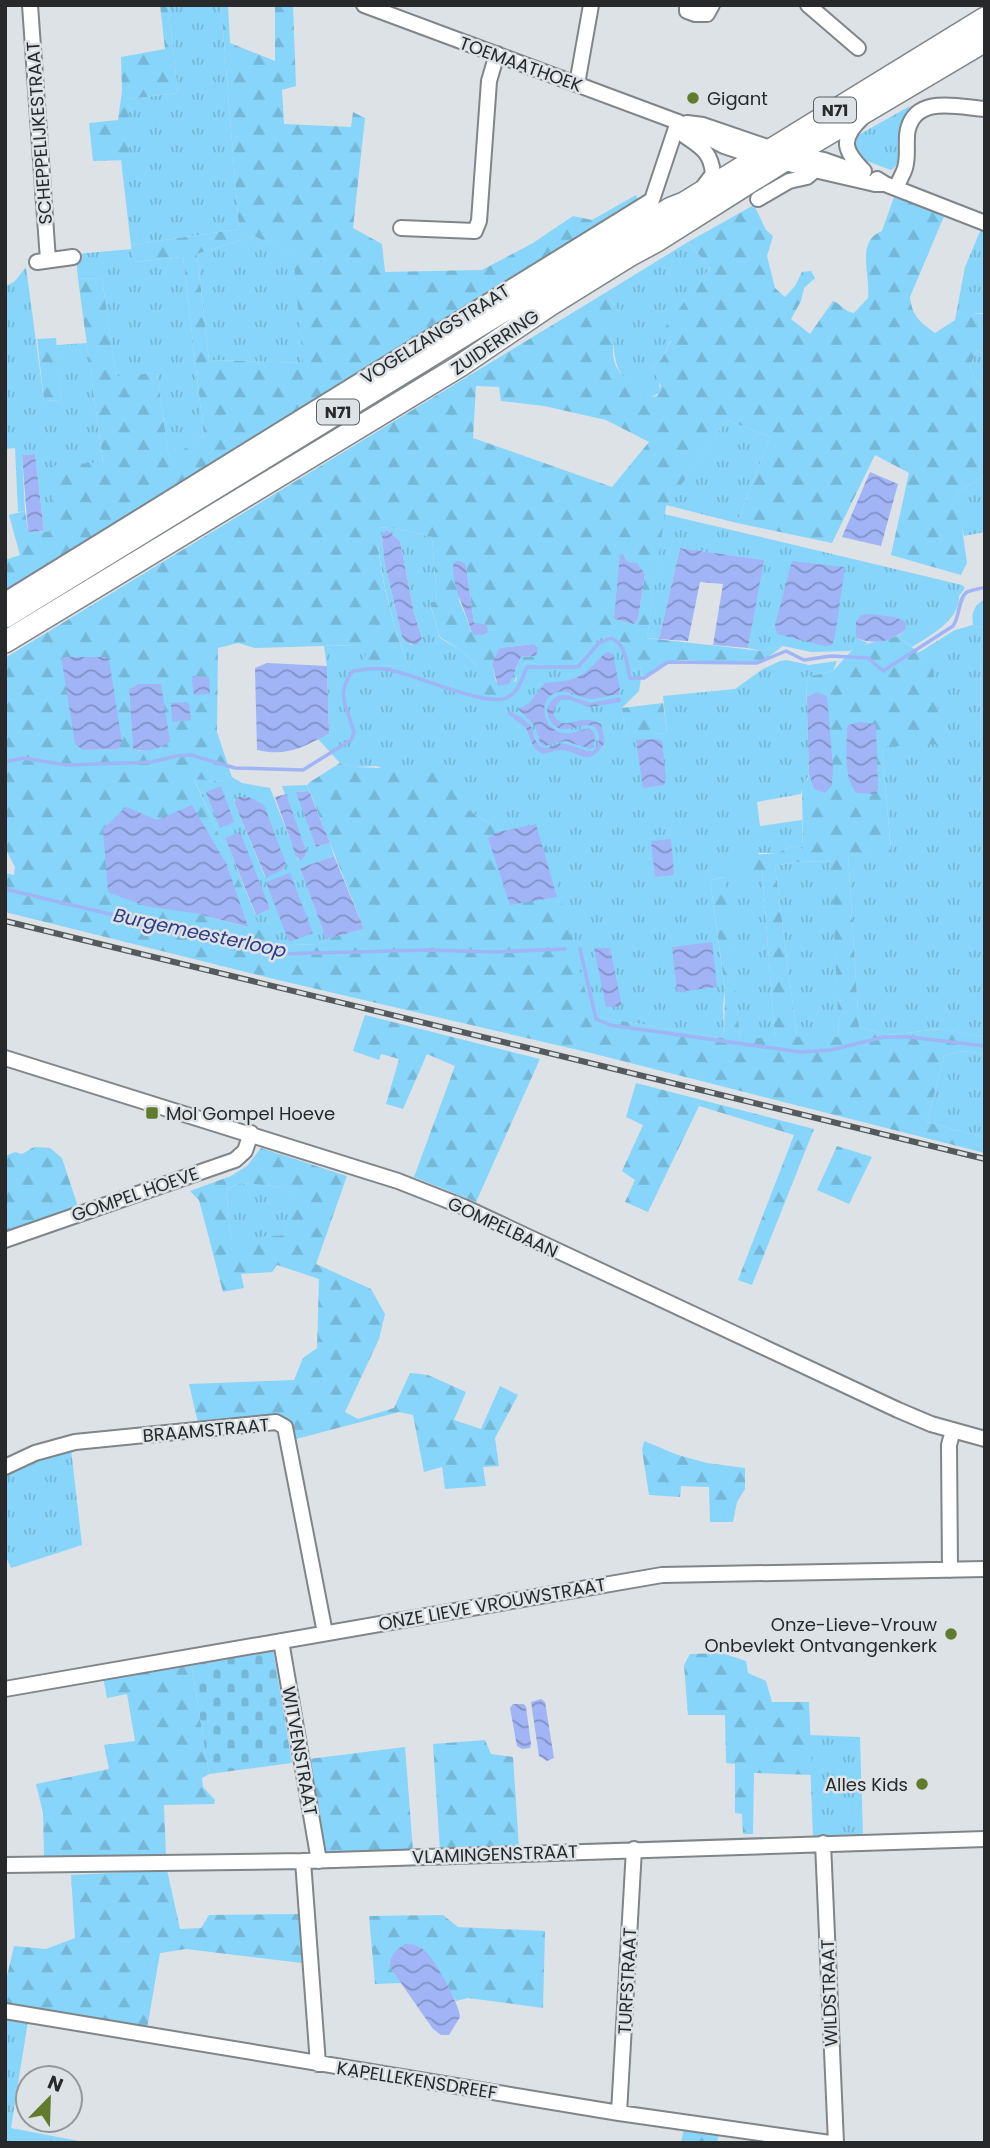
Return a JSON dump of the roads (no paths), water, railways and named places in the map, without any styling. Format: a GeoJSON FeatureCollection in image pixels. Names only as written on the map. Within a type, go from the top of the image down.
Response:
{"type":"FeatureCollection","features":[{"type":"Feature","properties":{"kind":"highway","name":"ZUIDERRING"},"geometry":{"type":"LineString","coordinates":[[5,642],[460,366],[550,304],[654,243],[777,156],[985,18]]}},
{"type":"Feature","properties":{"kind":"highway","name":"ZUIDERRING"},"geometry":{"type":"LineString","coordinates":[[5,617],[671,208],[867,113],[985,41]]}},
{"type":"Feature","properties":{"kind":"street","name":"SCHEPPELIJKESTRAAT"},"geometry":{"type":"LineString","coordinates":[[30,5],[42,261],[73,257]]}},
{"type":"Feature","properties":{"kind":"street","name":"TOEMAATHOEK"},"geometry":{"type":"LineString","coordinates":[[364,5],[678,122],[724,146],[777,156],[824,160],[985,223]]}},
{"type":"Feature","properties":{"kind":"street"},"geometry":{"type":"LineString","coordinates":[[576,85],[591,5]]}},
{"type":"Feature","properties":{"kind":"street"},"geometry":{"type":"LineString","coordinates":[[687,5],[687,11],[707,14],[712,5]]}},
{"type":"Feature","properties":{"kind":"street"},"geometry":{"type":"LineString","coordinates":[[808,5],[858,48]]}},
{"type":"Feature","properties":{"kind":"street"},"geometry":{"type":"LineString","coordinates":[[401,228],[475,231],[479,221],[489,81],[497,54]]}},
{"type":"Feature","properties":{"kind":"street"},"geometry":{"type":"LineString","coordinates":[[891,186],[905,168],[907,132],[920,109],[932,105],[985,109]]}},
{"type":"Feature","properties":{"kind":"street","name":"TOEMAATHOEK"},"geometry":{"type":"LineString","coordinates":[[867,113],[853,127],[846,140],[848,154],[867,175]]}},
{"type":"Feature","properties":{"kind":"street"},"geometry":{"type":"LineString","coordinates":[[671,208],[707,184],[713,174],[708,153],[685,137],[678,122]]}},
{"type":"Feature","properties":{"kind":"street","name":"VOGELZANGSTRAAT"},"geometry":{"type":"LineString","coordinates":[[5,600],[652,200],[678,122]]}},
{"type":"Feature","properties":{"kind":"street","name":"TOEMAATHOEK"},"geometry":{"type":"LineString","coordinates":[[777,156],[815,170],[891,186]]}},
{"type":"Feature","properties":{"kind":"street"},"geometry":{"type":"LineString","coordinates":[[758,199],[789,181],[807,177],[815,170]]}},
{"type":"Feature","properties":{"kind":"street","name":"GOMPELBAAN"},"geometry":{"type":"LineString","coordinates":[[5,1058],[398,1181],[464,1207],[864,1396],[931,1424],[985,1439]]}},
{"type":"Feature","properties":{"kind":"street","name":"GOMPEL HOEVE"},"geometry":{"type":"LineString","coordinates":[[5,1240],[235,1160],[245,1151],[251,1133]]}},
{"type":"Feature","properties":{"kind":"street","name":"BRAAMSTRAAT"},"geometry":{"type":"LineString","coordinates":[[5,1467],[35,1452],[75,1442],[276,1422],[285,1427],[289,1437],[325,1633]]}},
{"type":"Feature","properties":{"kind":"street"},"geometry":{"type":"LineString","coordinates":[[950,1570],[949,1445],[953,1430]]}},
{"type":"Feature","properties":{"kind":"street","name":"ONZE LIEVE VROUWSTRAAT"},"geometry":{"type":"LineString","coordinates":[[5,1689],[662,1575],[985,1569]]}},
{"type":"Feature","properties":{"kind":"street","name":"WITVENSTRAAT"},"geometry":{"type":"LineString","coordinates":[[281,1641],[318,1861]]}},
{"type":"Feature","properties":{"kind":"street","name":"VLAMINGENSTRAAT"},"geometry":{"type":"LineString","coordinates":[[5,1866],[318,1861],[985,1839]]}},
{"type":"Feature","properties":{"kind":"street","name":"WILDSTRAAT"},"geometry":{"type":"LineString","coordinates":[[823,1843],[836,2143]]}},
{"type":"Feature","properties":{"kind":"street","name":"TURFSTRAAT"},"geometry":{"type":"LineString","coordinates":[[619,2113],[634,1849]]}},
{"type":"Feature","properties":{"kind":"street"},"geometry":{"type":"LineString","coordinates":[[303,1861],[318,2064]]}},
{"type":"Feature","properties":{"kind":"street","name":"KAPELLEKENSDREEF"},"geometry":{"type":"LineString","coordinates":[[5,2011],[619,2113],[830,2143]]}},
{"type":"Feature","properties":{"kind":"water"},"geometry":{"type":"Polygon","coordinates":[[[35,454],[44,531],[28,532],[22,455],[35,454]]]}},
{"type":"Feature","properties":{"kind":"water"},"geometry":{"type":"Polygon","coordinates":[[[870,472],[898,484],[881,546],[842,537],[870,472]]]}},
{"type":"Feature","properties":{"kind":"water"},"geometry":{"type":"Polygon","coordinates":[[[387,530],[400,541],[414,613],[422,639],[416,645],[406,642],[402,637],[384,560],[382,533],[387,530]]]}},
{"type":"Feature","properties":{"kind":"water"},"geometry":{"type":"Polygon","coordinates":[[[680,548],[764,560],[748,648],[713,645],[723,584],[700,582],[688,641],[659,639],[680,548]]]}},
{"type":"Feature","properties":{"kind":"water"},"geometry":{"type":"Polygon","coordinates":[[[620,554],[624,555],[627,562],[637,563],[645,574],[638,619],[634,624],[614,619],[620,554]]]}},
{"type":"Feature","properties":{"kind":"water"},"geometry":{"type":"Polygon","coordinates":[[[459,561],[466,567],[474,623],[486,624],[486,634],[474,635],[470,629],[455,581],[454,562],[459,561]]]}},
{"type":"Feature","properties":{"kind":"water"},"geometry":{"type":"Polygon","coordinates":[[[792,561],[845,567],[832,645],[825,646],[777,634],[775,625],[792,561]]]}},
{"type":"Feature","properties":{"kind":"water"},"geometry":{"type":"Polygon","coordinates":[[[861,615],[895,617],[906,622],[906,629],[895,637],[882,641],[856,638],[856,622],[861,615]]]}},
{"type":"Feature","properties":{"kind":"water"},"geometry":{"type":"Polygon","coordinates":[[[533,644],[538,648],[536,656],[521,657],[509,684],[498,686],[492,664],[499,648],[533,644]]]}},
{"type":"Feature","properties":{"kind":"water"},"geometry":{"type":"Polygon","coordinates":[[[609,652],[613,655],[619,694],[591,699],[558,692],[545,703],[547,721],[556,731],[572,733],[589,728],[594,732],[591,749],[565,741],[544,746],[540,743],[535,726],[518,709],[529,703],[545,683],[573,679],[609,652]]]}},
{"type":"Feature","properties":{"kind":"water"},"geometry":{"type":"Polygon","coordinates":[[[62,658],[109,659],[122,742],[118,749],[83,750],[75,744],[62,662],[62,658]]]}},
{"type":"Feature","properties":{"kind":"water"},"geometry":{"type":"Polygon","coordinates":[[[267,663],[327,666],[329,734],[303,747],[286,751],[257,750],[255,668],[267,663]]]}},
{"type":"Feature","properties":{"kind":"water"},"geometry":{"type":"Polygon","coordinates":[[[193,676],[209,677],[210,694],[194,695],[193,676]]]}},
{"type":"Feature","properties":{"kind":"water"},"geometry":{"type":"Polygon","coordinates":[[[138,684],[161,684],[170,741],[153,750],[133,749],[129,689],[138,684]]]}},
{"type":"Feature","properties":{"kind":"water"},"geometry":{"type":"Polygon","coordinates":[[[817,692],[827,696],[833,768],[832,785],[825,793],[814,789],[809,773],[807,697],[817,692]]]}},
{"type":"Feature","properties":{"kind":"water"},"geometry":{"type":"Polygon","coordinates":[[[561,695],[590,703],[620,697],[621,702],[589,707],[561,700],[554,708],[554,716],[564,723],[586,720],[601,724],[605,742],[593,755],[584,757],[560,750],[543,754],[534,748],[526,728],[508,714],[509,711],[527,723],[543,748],[563,744],[593,751],[599,739],[594,726],[561,729],[550,720],[548,706],[553,699],[561,695]]]}},
{"type":"Feature","properties":{"kind":"water"},"geometry":{"type":"Polygon","coordinates":[[[171,703],[189,704],[191,720],[172,722],[171,703]]]}},
{"type":"Feature","properties":{"kind":"water"},"geometry":{"type":"Polygon","coordinates":[[[861,722],[875,724],[876,727],[876,794],[857,793],[848,772],[848,725],[861,722]]]}},
{"type":"Feature","properties":{"kind":"water"},"geometry":{"type":"Polygon","coordinates":[[[636,740],[662,741],[666,778],[664,785],[643,788],[636,740]]]}},
{"type":"Feature","properties":{"kind":"water"},"geometry":{"type":"Polygon","coordinates":[[[221,786],[234,822],[220,828],[206,792],[221,786]]]}},
{"type":"Feature","properties":{"kind":"water"},"geometry":{"type":"Polygon","coordinates":[[[309,791],[330,843],[316,847],[296,792],[309,791]]]}},
{"type":"Feature","properties":{"kind":"water"},"geometry":{"type":"Polygon","coordinates":[[[286,794],[307,853],[301,861],[296,856],[275,797],[286,794]]]}},
{"type":"Feature","properties":{"kind":"water"},"geometry":{"type":"Polygon","coordinates":[[[238,797],[249,797],[264,805],[286,864],[284,869],[266,878],[234,802],[238,797]]]}},
{"type":"Feature","properties":{"kind":"water"},"geometry":{"type":"Polygon","coordinates":[[[192,805],[227,865],[248,927],[194,913],[145,906],[108,892],[103,829],[126,807],[157,820],[192,805]]]}},
{"type":"Feature","properties":{"kind":"water"},"geometry":{"type":"Polygon","coordinates":[[[536,824],[557,897],[510,905],[488,838],[498,832],[536,824]]]}},
{"type":"Feature","properties":{"kind":"water"},"geometry":{"type":"Polygon","coordinates":[[[240,832],[270,909],[256,915],[225,838],[240,832]]]}},
{"type":"Feature","properties":{"kind":"water"},"geometry":{"type":"Polygon","coordinates":[[[671,839],[674,875],[655,877],[651,841],[671,839]]]}},
{"type":"Feature","properties":{"kind":"water"},"geometry":{"type":"Polygon","coordinates":[[[334,856],[364,929],[326,939],[300,868],[334,856]]]}},
{"type":"Feature","properties":{"kind":"water"},"geometry":{"type":"Polygon","coordinates":[[[290,873],[313,933],[289,942],[266,882],[290,873]]]}},
{"type":"Feature","properties":{"kind":"water"},"geometry":{"type":"Polygon","coordinates":[[[712,942],[717,987],[677,992],[672,947],[712,942]]]}},
{"type":"Feature","properties":{"kind":"water"},"geometry":{"type":"Polygon","coordinates":[[[594,948],[610,948],[622,1006],[606,1007],[594,948]]]}},
{"type":"Feature","properties":{"kind":"water"},"geometry":{"type":"Polygon","coordinates":[[[541,1699],[545,1702],[554,1758],[547,1761],[539,1756],[531,1702],[541,1699]]]}},
{"type":"Feature","properties":{"kind":"water"},"geometry":{"type":"Polygon","coordinates":[[[513,1704],[524,1704],[526,1707],[530,1748],[522,1749],[517,1746],[510,1708],[513,1704]]]}},
{"type":"Feature","properties":{"kind":"water"},"geometry":{"type":"Polygon","coordinates":[[[405,1944],[426,1952],[451,1993],[460,2017],[449,2035],[441,2035],[433,2029],[389,1966],[394,1953],[405,1944]]]}},
{"type":"Feature","properties":{"kind":"waterway"},"geometry":{"type":"LineString","coordinates":[[5,762],[23,758],[66,765],[152,762],[191,755],[235,768],[303,770],[351,740],[354,733],[343,694],[347,679],[353,671],[385,669],[466,694],[496,700],[514,693],[527,667],[578,667],[599,643],[611,638],[623,650],[630,678],[644,678],[668,662],[757,663],[786,651],[804,660],[831,656],[868,658],[883,671],[953,626],[964,595],[985,587]]}},
{"type":"Feature","properties":{"kind":"waterway","name":"Burgemeesterloop"},"geometry":{"type":"LineString","coordinates":[[5,889],[277,954],[565,949]]}},
{"type":"Feature","properties":{"kind":"waterway","name":"Burgemeesterloop"},"geometry":{"type":"LineString","coordinates":[[580,949],[596,1019],[610,1025],[800,1052],[831,1050],[884,1037],[909,1037],[985,1046]]}},
{"type":"Feature","properties":{"kind":"railway"},"geometry":{"type":"LineString","coordinates":[[5,921],[985,1159]]}},
{"type":"Feature","properties":{"kind":"place","name":"Gigant"},"geometry":{"type":"Point","coordinates":[693,98]}},
{"type":"Feature","properties":{"kind":"place","name":"Mol Gompel Hoeve"},"geometry":{"type":"Point","coordinates":[152,1113]}},
{"type":"Feature","properties":{"kind":"place","name":"Onze-Lieve-Vrouw Onbevlekt Ontvangenkerk"},"geometry":{"type":"Point","coordinates":[951,1634]}},
{"type":"Feature","properties":{"kind":"place","name":"Alles Kids"},"geometry":{"type":"Point","coordinates":[922,1784]}}]}
